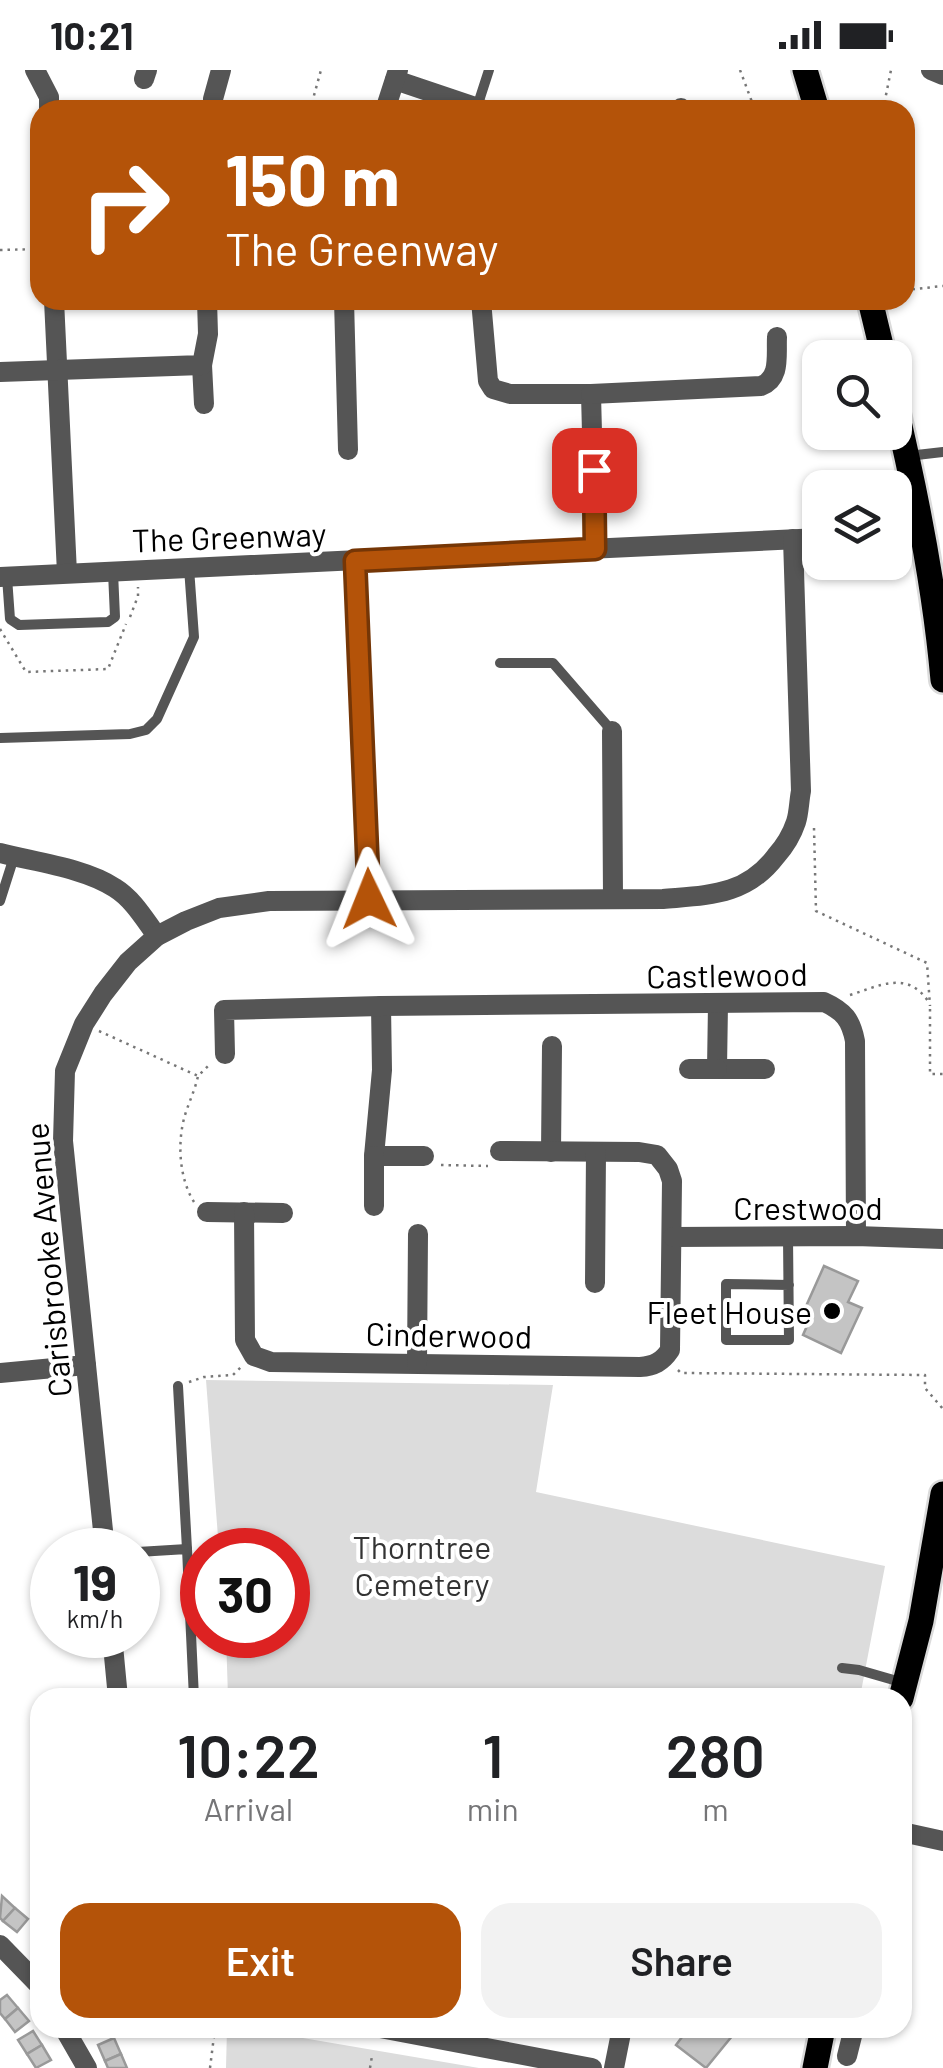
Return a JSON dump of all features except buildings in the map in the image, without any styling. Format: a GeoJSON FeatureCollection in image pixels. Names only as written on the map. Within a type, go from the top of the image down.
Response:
{"type":"FeatureCollection","features":[{"type":"Feature","properties":{"kind":"main road"},"geometry":{"type":"LineString","coordinates":[[805,70],[814,100]]}},
{"type":"Feature","properties":{"kind":"main road"},"geometry":{"type":"LineString","coordinates":[[872,310],[880,340]]}},
{"type":"Feature","properties":{"kind":"main road"},"geometry":{"type":"LineString","coordinates":[[906,450],[943,680]]}},
{"type":"Feature","properties":{"kind":"main road"},"geometry":{"type":"LineString","coordinates":[[903,1688],[921,1620],[943,1494]]}},
{"type":"Feature","properties":{"kind":"main road"},"geometry":{"type":"LineString","coordinates":[[815,2068],[820,2038]]}},
{"type":"Feature","properties":{"kind":"street"},"geometry":{"type":"LineString","coordinates":[[35,70],[49,100]]}},
{"type":"Feature","properties":{"kind":"street"},"geometry":{"type":"LineString","coordinates":[[213,100],[221,70]]}},
{"type":"Feature","properties":{"kind":"street"},"geometry":{"type":"LineString","coordinates":[[931,70],[943,75]]}},
{"type":"Feature","properties":{"kind":"street"},"geometry":{"type":"LineString","coordinates":[[389,100],[396,75],[458,100]]}},
{"type":"Feature","properties":{"kind":"street"},"geometry":{"type":"LineString","coordinates":[[55,310],[66,573]]}},
{"type":"Feature","properties":{"kind":"street"},"geometry":{"type":"LineString","coordinates":[[204,404],[202,365],[208,334],[207,310]]}},
{"type":"Feature","properties":{"kind":"street"},"geometry":{"type":"LineString","coordinates":[[344,310],[348,450]]}},
{"type":"Feature","properties":{"kind":"street"},"geometry":{"type":"LineString","coordinates":[[482,310],[488,381],[493,389],[510,394],[760,386],[773,378],[776,370],[776,337]]}},
{"type":"Feature","properties":{"kind":"street"},"geometry":{"type":"LineString","coordinates":[[0,372],[202,365]]}},
{"type":"Feature","properties":{"kind":"street"},"geometry":{"type":"LineString","coordinates":[[591,394],[595,549]]}},
{"type":"Feature","properties":{"kind":"street"},"geometry":{"type":"LineString","coordinates":[[912,533],[921,533]]}},
{"type":"Feature","properties":{"kind":"street","name":"The Greenway"},"geometry":{"type":"LineString","coordinates":[[3,577],[802,539]]}},
{"type":"Feature","properties":{"kind":"street","name":"Carisbrooke Avenue"},"geometry":{"type":"LineString","coordinates":[[102,1528],[63,1141],[65,1071],[84,1024],[103,994],[128,962],[157,936],[219,908],[269,901],[663,899],[708,896],[739,888],[766,870],[796,824],[801,791],[793,540]]}},
{"type":"Feature","properties":{"kind":"street"},"geometry":{"type":"LineString","coordinates":[[355,561],[369,899]]}},
{"type":"Feature","properties":{"kind":"street"},"geometry":{"type":"LineString","coordinates":[[612,732],[614,898]]}},
{"type":"Feature","properties":{"kind":"street"},"geometry":{"type":"LineString","coordinates":[[7,855],[94,876],[132,902],[157,936]]}},
{"type":"Feature","properties":{"kind":"street","name":"Castlewood"},"geometry":{"type":"LineString","coordinates":[[225,1054],[224,1010],[824,1002],[841,1010],[852,1023],[855,1041],[856,1236]]}},
{"type":"Feature","properties":{"kind":"street"},"geometry":{"type":"LineString","coordinates":[[716,1068],[718,1004]]}},
{"type":"Feature","properties":{"kind":"street"},"geometry":{"type":"LineString","coordinates":[[374,1206],[382,1070],[381,1006]]}},
{"type":"Feature","properties":{"kind":"street"},"geometry":{"type":"LineString","coordinates":[[551,1152],[552,1046]]}},
{"type":"Feature","properties":{"kind":"street"},"geometry":{"type":"LineString","coordinates":[[689,1069],[765,1069]]}},
{"type":"Feature","properties":{"kind":"street"},"geometry":{"type":"LineString","coordinates":[[500,1151],[639,1152],[657,1155],[668,1169],[672,1182],[673,1238],[670,1350],[664,1360]]}},
{"type":"Feature","properties":{"kind":"street"},"geometry":{"type":"LineString","coordinates":[[596,1152],[596,1283]]}},
{"type":"Feature","properties":{"kind":"street"},"geometry":{"type":"LineString","coordinates":[[374,1156],[424,1156]]}},
{"type":"Feature","properties":{"kind":"street"},"geometry":{"type":"LineString","coordinates":[[208,1212],[283,1213]]}},
{"type":"Feature","properties":{"kind":"street"},"geometry":{"type":"LineString","coordinates":[[244,1212],[245,1340]]}},
{"type":"Feature","properties":{"kind":"street"},"geometry":{"type":"LineString","coordinates":[[417,1363],[418,1234]]}},
{"type":"Feature","properties":{"kind":"street","name":"Crestwood"},"geometry":{"type":"LineString","coordinates":[[673,1238],[943,1239]]}},
{"type":"Feature","properties":{"kind":"street","name":"Cinderwood"},"geometry":{"type":"LineString","coordinates":[[245,1340],[254,1356],[271,1362],[640,1367],[664,1360]]}},
{"type":"Feature","properties":{"kind":"street"},"geometry":{"type":"LineString","coordinates":[[0,1373],[86,1365]]}},
{"type":"Feature","properties":{"kind":"street"},"geometry":{"type":"LineString","coordinates":[[114,1658],[117,1688]]}},
{"type":"Feature","properties":{"kind":"street"},"geometry":{"type":"LineString","coordinates":[[912,1834],[943,1840]]}},
{"type":"Feature","properties":{"kind":"street"},"geometry":{"type":"LineString","coordinates":[[0,1945],[30,1976]]}},
{"type":"Feature","properties":{"kind":"street"},"geometry":{"type":"LineString","coordinates":[[70,2038],[87,2068]]}},
{"type":"Feature","properties":{"kind":"street"},"geometry":{"type":"LineString","coordinates":[[433,2038],[592,2068]]}},
{"type":"Feature","properties":{"kind":"street"},"geometry":{"type":"LineString","coordinates":[[614,2068],[620,2038]]}},
{"type":"Feature","properties":{"kind":"street"},"geometry":{"type":"LineString","coordinates":[[847,2056],[852,2038]]}},
{"type":"Feature","properties":{"kind":"lane"},"geometry":{"type":"LineString","coordinates":[[482,100],[489,70]]}},
{"type":"Feature","properties":{"kind":"lane"},"geometry":{"type":"LineString","coordinates":[[907,456],[943,452]]}},
{"type":"Feature","properties":{"kind":"lane"},"geometry":{"type":"LineString","coordinates":[[0,738],[130,734],[146,730],[157,719],[194,637],[188,568]]}},
{"type":"Feature","properties":{"kind":"lane"},"geometry":{"type":"LineString","coordinates":[[3,577],[10,619],[20,625],[108,622],[115,617],[113,571]]}},
{"type":"Feature","properties":{"kind":"lane"},"geometry":{"type":"LineString","coordinates":[[500,663],[554,663],[612,732]]}},
{"type":"Feature","properties":{"kind":"lane"},"geometry":{"type":"LineString","coordinates":[[0,901],[7,855]]}},
{"type":"Feature","properties":{"kind":"lane"},"geometry":{"type":"LineString","coordinates":[[788,1237],[789,1285],[789,1340],[726,1340],[726,1284],[789,1285]]}},
{"type":"Feature","properties":{"kind":"lane"},"geometry":{"type":"LineString","coordinates":[[178,1386],[185,1528]]}},
{"type":"Feature","properties":{"kind":"lane"},"geometry":{"type":"LineString","coordinates":[[192,1658],[193,1688]]}},
{"type":"Feature","properties":{"kind":"lane"},"geometry":{"type":"LineString","coordinates":[[842,1668],[859,1670],[898,1688]]}},
{"type":"Feature","properties":{"kind":"path"},"geometry":{"type":"LineString","coordinates":[[313,100],[321,70]]}},
{"type":"Feature","properties":{"kind":"path"},"geometry":{"type":"LineString","coordinates":[[740,70],[750,100]]}},
{"type":"Feature","properties":{"kind":"path"},"geometry":{"type":"LineString","coordinates":[[885,100],[891,70]]}},
{"type":"Feature","properties":{"kind":"path"},"geometry":{"type":"LineString","coordinates":[[0,250],[30,249]]}},
{"type":"Feature","properties":{"kind":"path"},"geometry":{"type":"LineString","coordinates":[[915,289],[943,286]]}},
{"type":"Feature","properties":{"kind":"path"},"geometry":{"type":"LineString","coordinates":[[0,630],[26,672],[108,669],[138,596],[138,570]]}},
{"type":"Feature","properties":{"kind":"path"},"geometry":{"type":"LineString","coordinates":[[796,824],[814,826],[816,911],[927,963],[930,1074],[943,1074]]}},
{"type":"Feature","properties":{"kind":"path"},"geometry":{"type":"LineString","coordinates":[[824,1002],[902,982],[918,989],[930,1006]]}},
{"type":"Feature","properties":{"kind":"path"},"geometry":{"type":"LineString","coordinates":[[84,1024],[198,1076]]}},
{"type":"Feature","properties":{"kind":"path"},"geometry":{"type":"LineString","coordinates":[[208,1212],[192,1200],[184,1180],[180,1137],[198,1076],[225,1054]]}},
{"type":"Feature","properties":{"kind":"path"},"geometry":{"type":"LineString","coordinates":[[424,1156],[431,1164],[490,1166],[500,1151]]}},
{"type":"Feature","properties":{"kind":"path"},"geometry":{"type":"LineString","coordinates":[[178,1386],[204,1377],[233,1375],[245,1363],[245,1340]]}},
{"type":"Feature","properties":{"kind":"path"},"geometry":{"type":"LineString","coordinates":[[664,1360],[681,1373],[925,1374],[925,1388],[943,1409]]}},
{"type":"Feature","properties":{"kind":"path"},"geometry":{"type":"LineString","coordinates":[[210,2068],[214,2038]]}},
{"type":"Feature","properties":{"kind":"path"},"geometry":{"type":"LineString","coordinates":[[370,2068],[372,2056]]}},
{"type":"Feature","properties":{"kind":"green space","name":"Thorntree Cemetery"},"geometry":{"type":"Polygon","coordinates":[[[206,1380],[553,1385],[536,1492],[885,1566],[862,1688],[228,1688],[227,1658],[310,1658],[310,1528],[217,1528],[206,1380]]]}},
{"type":"Feature","properties":{"kind":"green space"},"geometry":{"type":"Polygon","coordinates":[[[227,2038],[303,2038],[479,2068],[226,2068],[227,2038]]]}},
{"type":"Feature","properties":{"kind":"place","name":"Fleet House"},"geometry":{"type":"Point","coordinates":[832,1311]}},
{"type":"Feature","properties":{"kind":"route"},"geometry":{"type":"LineString","coordinates":[[369,899],[355,561],[595,549],[594,470]]}}]}
